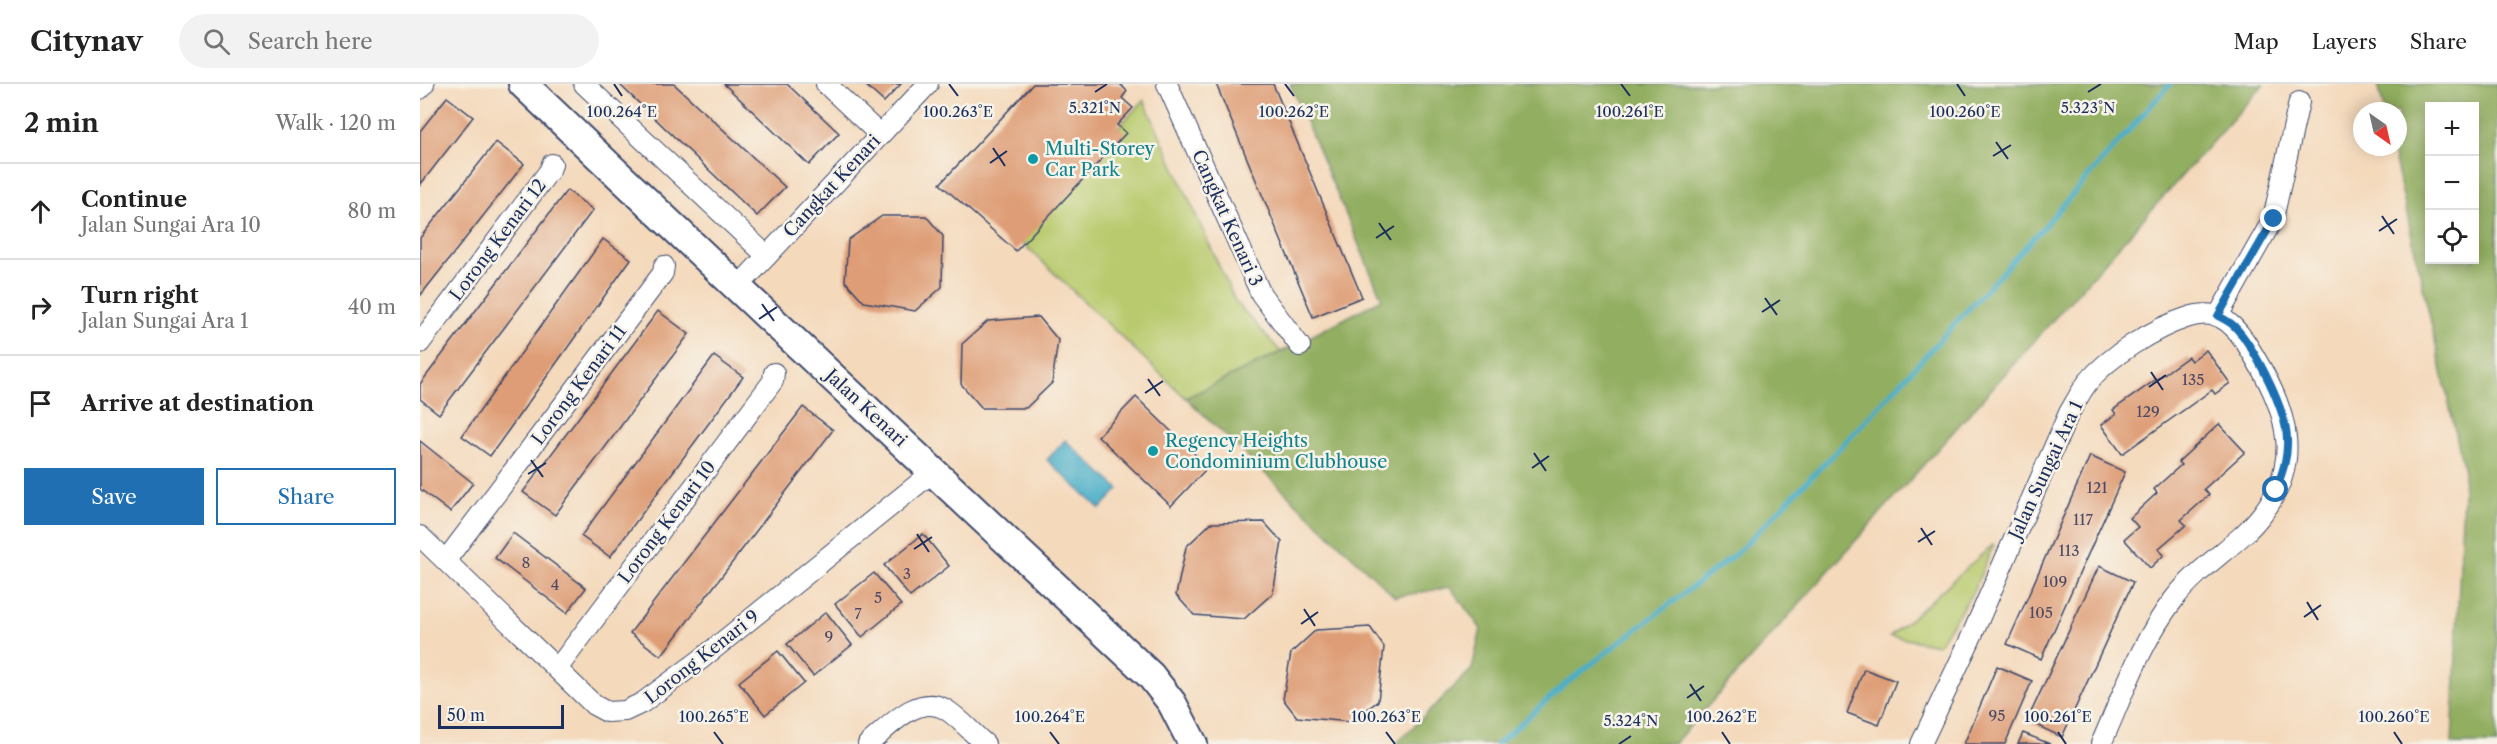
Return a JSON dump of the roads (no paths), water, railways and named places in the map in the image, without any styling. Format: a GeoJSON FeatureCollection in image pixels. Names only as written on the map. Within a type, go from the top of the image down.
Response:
{"type":"FeatureCollection","features":[{"type":"Feature","properties":{"kind":"street"},"geometry":{"type":"LineString","coordinates":[[420,89],[424,84]]}},
{"type":"Feature","properties":{"kind":"street","name":"Jalan Kenari"},"geometry":{"type":"LineString","coordinates":[[523,84],[736,289],[934,471],[1151,676],[1172,704],[1193,744]]}},
{"type":"Feature","properties":{"kind":"street"},"geometry":{"type":"LineString","coordinates":[[584,84],[767,256]]}},
{"type":"Feature","properties":{"kind":"street"},"geometry":{"type":"LineString","coordinates":[[826,84],[880,135]]}},
{"type":"Feature","properties":{"kind":"street","name":"Cangkat Kenari"},"geometry":{"type":"LineString","coordinates":[[736,289],[928,84]]}},
{"type":"Feature","properties":{"kind":"street","name":"Cangkat Kenari 3"},"geometry":{"type":"LineString","coordinates":[[1167,84],[1262,294],[1300,346]]}},
{"type":"Feature","properties":{"kind":"street"},"geometry":{"type":"LineString","coordinates":[[2101,744],[2158,620],[2177,595],[2245,533],[2266,509],[2285,464],[2288,438],[2270,382],[2235,327],[2218,316],[2274,219],[2299,102]]}},
{"type":"Feature","properties":{"kind":"street","name":"Lorong Kenari 12"},"geometry":{"type":"LineString","coordinates":[[420,343],[550,170],[552,164]]}},
{"type":"Feature","properties":{"kind":"street","name":"Lorong Kenari 11"},"geometry":{"type":"LineString","coordinates":[[446,560],[663,273],[664,266]]}},
{"type":"Feature","properties":{"kind":"street","name":"Jalan Sungai Ara 1"},"geometry":{"type":"LineString","coordinates":[[1921,744],[1983,611],[2068,412],[2089,381],[2117,357],[2147,336],[2173,322],[2199,313],[2218,316]]}},
{"type":"Feature","properties":{"kind":"street","name":"Lorong Kenari 10"},"geometry":{"type":"LineString","coordinates":[[557,669],[773,381],[774,373]]}},
{"type":"Feature","properties":{"kind":"street","name":"Lorong Kenari 9"},"geometry":{"type":"LineString","coordinates":[[420,536],[594,705],[607,712],[625,711],[642,704],[700,660],[934,471]]}},
{"type":"Feature","properties":{"kind":"street"},"geometry":{"type":"LineString","coordinates":[[868,744],[910,710],[928,705],[947,710],[985,744]]}},
{"type":"Feature","properties":{"kind":"water"},"geometry":{"type":"Polygon","coordinates":[[[1065,440],[1119,489],[1100,509],[1047,460],[1065,440]]]}},
{"type":"Feature","properties":{"kind":"waterway"},"geometry":{"type":"LineString","coordinates":[[1497,744],[1569,681],[1738,552],[1858,429],[2048,222],[2170,84]]}},
{"type":"Feature","properties":{"kind":"place","name":"Multi-Storey Car Park"},"geometry":{"type":"Point","coordinates":[1033,159]}},
{"type":"Feature","properties":{"kind":"place","name":"Regency Heights Condominium Clubhouse"},"geometry":{"type":"Point","coordinates":[1153,451]}}]}
